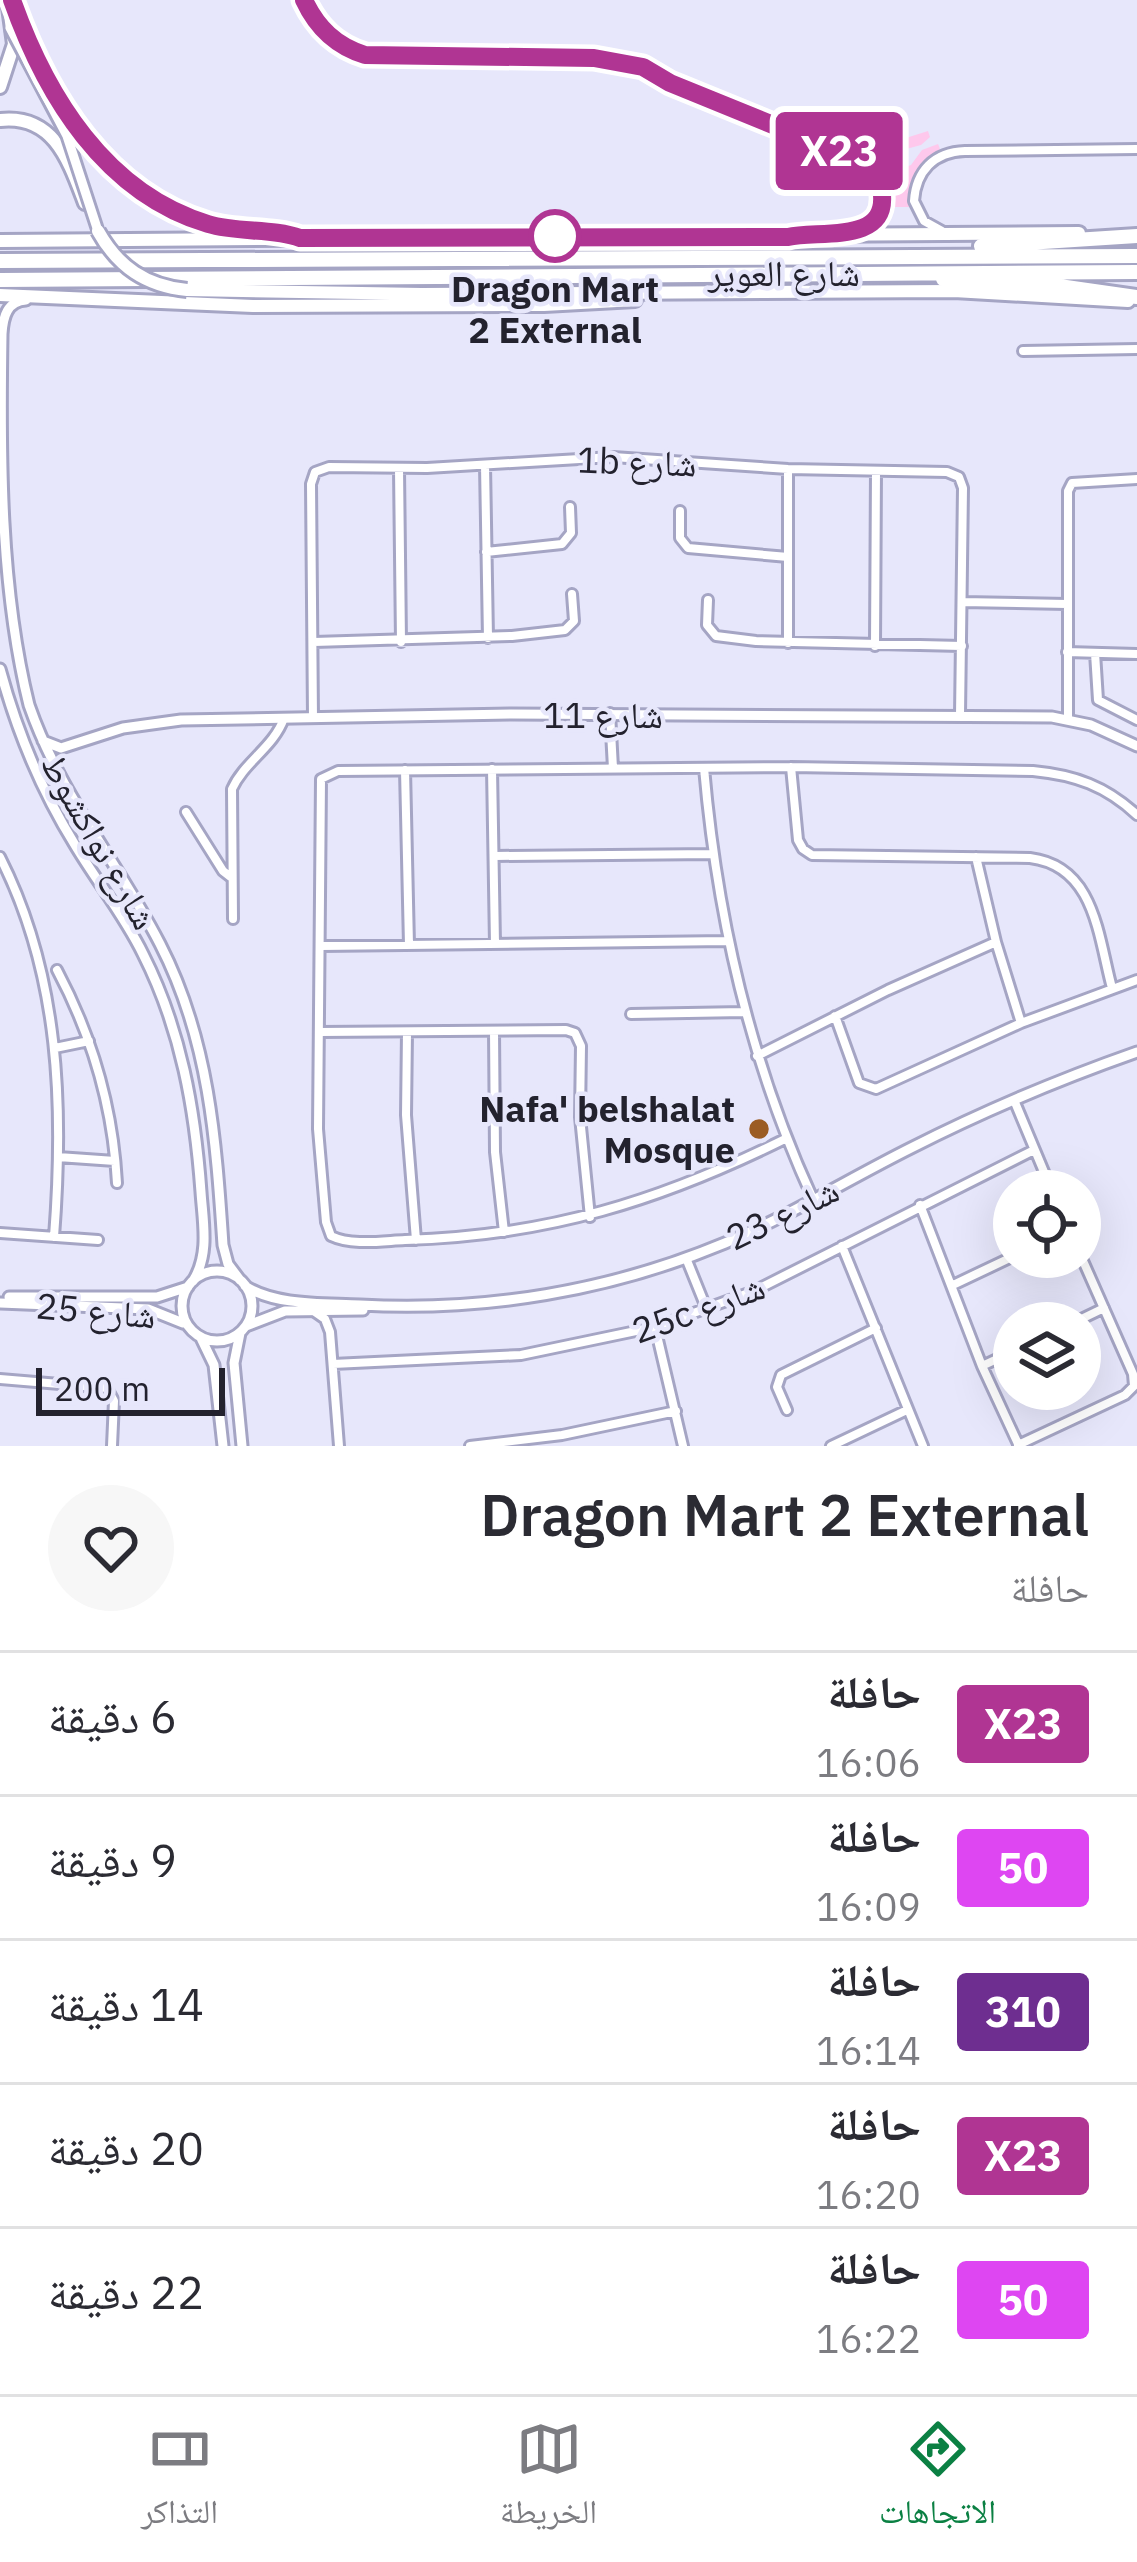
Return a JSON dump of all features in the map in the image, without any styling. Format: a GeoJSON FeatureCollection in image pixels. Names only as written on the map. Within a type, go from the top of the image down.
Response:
{"type":"FeatureCollection","features":[{"type":"Feature","properties":{"kind":"highway"},"geometry":{"type":"LineString","coordinates":[[902,255],[930,248],[1034,245],[1137,234]]}},
{"type":"Feature","properties":{"kind":"highway","name":"شارع العوير"},"geometry":{"type":"LineString","coordinates":[[0,261],[1137,256]]}},
{"type":"Feature","properties":{"kind":"highway"},"geometry":{"type":"LineString","coordinates":[[915,272],[952,280],[1046,284],[1137,299]]}},
{"type":"Feature","properties":{"kind":"highway","name":"شارع العوير"},"geometry":{"type":"LineString","coordinates":[[0,280],[1137,272]]}},
{"type":"Feature","properties":{"kind":"main road"},"geometry":{"type":"LineString","coordinates":[[0,87],[14,44],[7,0]]}},
{"type":"Feature","properties":{"kind":"main road"},"geometry":{"type":"LineString","coordinates":[[5,119],[33,123],[54,137],[107,247],[134,274],[169,288],[992,292],[1137,299]]}},
{"type":"Feature","properties":{"kind":"main road"},"geometry":{"type":"LineString","coordinates":[[0,238],[1137,234]]}},
{"type":"Feature","properties":{"kind":"main road"},"geometry":{"type":"LineString","coordinates":[[0,295],[253,306],[521,305],[737,293]]}},
{"type":"Feature","properties":{"kind":"street"},"geometry":{"type":"LineString","coordinates":[[7,0],[10,28],[67,136],[98,231]]}},
{"type":"Feature","properties":{"kind":"street"},"geometry":{"type":"LineString","coordinates":[[7,0],[56,95],[86,140],[118,174],[197,220],[230,230],[300,238]]}},
{"type":"Feature","properties":{"kind":"street"},"geometry":{"type":"LineString","coordinates":[[304,0],[326,33],[365,55],[584,57],[643,67],[670,83],[848,154],[878,179],[883,202],[870,225],[859,231],[788,237]]}},
{"type":"Feature","properties":{"kind":"street"},"geometry":{"type":"LineString","coordinates":[[992,236],[941,231],[921,218],[914,206],[914,192],[930,163],[953,152],[1137,149]]}},
{"type":"Feature","properties":{"kind":"street","name":"شارع نواكشوط"},"geometry":{"type":"LineString","coordinates":[[64,299],[18,301],[4,316],[2,540],[9,622],[23,683],[54,767],[153,931],[190,1015],[214,1122],[224,1255],[243,1283]]}},
{"type":"Feature","properties":{"kind":"street"},"geometry":{"type":"LineString","coordinates":[[1023,351],[1137,349]]}},
{"type":"Feature","properties":{"kind":"street","name":"1b شارع"},"geometry":{"type":"LineString","coordinates":[[314,642],[311,484],[315,472],[329,467],[398,469],[613,457],[788,469],[947,472],[959,477],[963,488],[962,602]]}},
{"type":"Feature","properties":{"kind":"street"},"geometry":{"type":"LineString","coordinates":[[485,465],[488,638]]}},
{"type":"Feature","properties":{"kind":"street"},"geometry":{"type":"LineString","coordinates":[[398,469],[401,642]]}},
{"type":"Feature","properties":{"kind":"street"},"geometry":{"type":"LineString","coordinates":[[788,469],[788,643]]}},
{"type":"Feature","properties":{"kind":"street"},"geometry":{"type":"LineString","coordinates":[[875,646],[876,471]]}},
{"type":"Feature","properties":{"kind":"street"},"geometry":{"type":"LineString","coordinates":[[1065,718],[1067,496],[1072,483],[1137,479]]}},
{"type":"Feature","properties":{"kind":"street"},"geometry":{"type":"LineString","coordinates":[[487,552],[562,544],[571,533],[570,507]]}},
{"type":"Feature","properties":{"kind":"street"},"geometry":{"type":"LineString","coordinates":[[680,512],[680,538],[688,548],[788,557]]}},
{"type":"Feature","properties":{"kind":"street"},"geometry":{"type":"LineString","coordinates":[[315,718],[314,642],[401,642],[565,631],[574,621],[572,594]]}},
{"type":"Feature","properties":{"kind":"street"},"geometry":{"type":"LineString","coordinates":[[708,600],[707,626],[716,636],[788,643],[962,646]]}},
{"type":"Feature","properties":{"kind":"street"},"geometry":{"type":"LineString","coordinates":[[963,715],[962,602],[1067,604]]}},
{"type":"Feature","properties":{"kind":"street"},"geometry":{"type":"LineString","coordinates":[[1066,652],[1137,654]]}},
{"type":"Feature","properties":{"kind":"street"},"geometry":{"type":"LineString","coordinates":[[1098,653],[1100,703],[1137,720]]}},
{"type":"Feature","properties":{"kind":"street","name":"شارع نواكشوط"},"geometry":{"type":"LineString","coordinates":[[0,669],[37,775],[62,824],[135,939],[171,1020],[189,1088],[198,1157],[204,1256],[190,1284]]}},
{"type":"Feature","properties":{"kind":"street"},"geometry":{"type":"LineString","coordinates":[[613,713],[613,768]]}},
{"type":"Feature","properties":{"kind":"street","name":"شارع 11"},"geometry":{"type":"LineString","coordinates":[[43,741],[54,747],[67,746],[142,724],[613,713],[1065,718],[1137,746]]}},
{"type":"Feature","properties":{"kind":"street"},"geometry":{"type":"LineString","coordinates":[[233,919],[234,784],[278,733],[284,718]]}},
{"type":"Feature","properties":{"kind":"street"},"geometry":{"type":"LineString","coordinates":[[54,767],[67,746]]}},
{"type":"Feature","properties":{"kind":"street"},"geometry":{"type":"LineString","coordinates":[[790,767],[797,834],[803,849],[818,856],[1042,860],[1072,874],[1087,896],[1112,988]]}},
{"type":"Feature","properties":{"kind":"street"},"geometry":{"type":"LineString","coordinates":[[787,1138],[679,1188],[590,1217],[504,1232],[416,1240],[345,1241],[332,1236],[321,1177],[319,787],[324,775],[338,771],[790,767],[1058,773],[1102,788],[1137,815]]}},
{"type":"Feature","properties":{"kind":"street"},"geometry":{"type":"LineString","coordinates":[[704,768],[727,941],[744,1012],[787,1138],[816,1198]]}},
{"type":"Feature","properties":{"kind":"street"},"geometry":{"type":"LineString","coordinates":[[492,769],[495,944]]}},
{"type":"Feature","properties":{"kind":"street"},"geometry":{"type":"LineString","coordinates":[[405,770],[409,945]]}},
{"type":"Feature","properties":{"kind":"street"},"geometry":{"type":"LineString","coordinates":[[186,812],[232,878]]}},
{"type":"Feature","properties":{"kind":"street"},"geometry":{"type":"LineString","coordinates":[[495,856],[713,854]]}},
{"type":"Feature","properties":{"kind":"street"},"geometry":{"type":"LineString","coordinates":[[0,857],[35,944],[55,1048],[54,1237]]}},
{"type":"Feature","properties":{"kind":"street"},"geometry":{"type":"LineString","coordinates":[[976,857],[1022,1023]]}},
{"type":"Feature","properties":{"kind":"street"},"geometry":{"type":"LineString","coordinates":[[321,946],[727,941]]}},
{"type":"Feature","properties":{"kind":"street"},"geometry":{"type":"LineString","coordinates":[[757,1056],[996,942]]}},
{"type":"Feature","properties":{"kind":"street"},"geometry":{"type":"LineString","coordinates":[[57,970],[89,1041],[108,1108],[117,1183]]}},
{"type":"Feature","properties":{"kind":"street"},"geometry":{"type":"LineString","coordinates":[[835,1016],[857,1078],[872,1090],[1022,1023],[1137,980]]}},
{"type":"Feature","properties":{"kind":"street"},"geometry":{"type":"LineString","coordinates":[[631,1014],[744,1012]]}},
{"type":"Feature","properties":{"kind":"street"},"geometry":{"type":"LineString","coordinates":[[494,1030],[493,1112],[504,1232]]}},
{"type":"Feature","properties":{"kind":"street"},"geometry":{"type":"LineString","coordinates":[[320,1032],[566,1030],[578,1036],[581,1151],[590,1217]]}},
{"type":"Feature","properties":{"kind":"street"},"geometry":{"type":"LineString","coordinates":[[407,1031],[407,1138],[416,1240]]}},
{"type":"Feature","properties":{"kind":"street"},"geometry":{"type":"LineString","coordinates":[[55,1048],[89,1041]]}},
{"type":"Feature","properties":{"kind":"street","name":"شارع 23"},"geometry":{"type":"LineString","coordinates":[[243,1329],[272,1313],[489,1303],[550,1294],[688,1257],[1012,1101],[1137,1052]]}},
{"type":"Feature","properties":{"kind":"street"},"geometry":{"type":"LineString","coordinates":[[1012,1101],[1043,1170]]}},
{"type":"Feature","properties":{"kind":"street","name":"25c شارع"},"geometry":{"type":"LineString","coordinates":[[333,1364],[521,1355],[655,1327],[784,1277],[1034,1150]]}},
{"type":"Feature","properties":{"kind":"street"},"geometry":{"type":"LineString","coordinates":[[58,1157],[115,1161]]}},
{"type":"Feature","properties":{"kind":"street"},"geometry":{"type":"LineString","coordinates":[[920,1205],[1018,1446],[1125,1395],[1134,1386],[1091,1278]]}},
{"type":"Feature","properties":{"kind":"street"},"geometry":{"type":"LineString","coordinates":[[0,1233],[98,1240]]}},
{"type":"Feature","properties":{"kind":"street"},"geometry":{"type":"LineString","coordinates":[[842,1246],[923,1446]]}},
{"type":"Feature","properties":{"kind":"street"},"geometry":{"type":"LineString","coordinates":[[688,1257],[707,1310]]}},
{"type":"Feature","properties":{"kind":"street"},"geometry":{"type":"LineString","coordinates":[[953,1285],[993,1266]]}},
{"type":"Feature","properties":{"kind":"street"},"geometry":{"type":"LineString","coordinates":[[223,1446],[214,1365],[201,1338],[189,1327],[182,1303],[190,1284],[216,1272],[243,1283],[252,1301],[234,1363],[242,1446]]}},
{"type":"Feature","properties":{"kind":"street","name":"شارع 23"},"geometry":{"type":"LineString","coordinates":[[243,1283],[275,1298],[407,1306]]}},
{"type":"Feature","properties":{"kind":"street","name":"شارع 25"},"geometry":{"type":"LineString","coordinates":[[0,1300],[158,1297],[190,1284]]}},
{"type":"Feature","properties":{"kind":"street","name":"شارع 25"},"geometry":{"type":"LineString","coordinates":[[0,1300],[148,1310],[170,1315],[189,1327]]}},
{"type":"Feature","properties":{"kind":"street"},"geometry":{"type":"LineString","coordinates":[[314,1311],[325,1319],[330,1332],[339,1446]]}},
{"type":"Feature","properties":{"kind":"street"},"geometry":{"type":"LineString","coordinates":[[330,1332],[344,1311]]}},
{"type":"Feature","properties":{"kind":"street"},"geometry":{"type":"LineString","coordinates":[[655,1327],[682,1446]]}},
{"type":"Feature","properties":{"kind":"street"},"geometry":{"type":"LineString","coordinates":[[787,1410],[777,1387],[781,1375],[876,1328]]}},
{"type":"Feature","properties":{"kind":"street"},"geometry":{"type":"LineString","coordinates":[[201,1338],[226,1340],[243,1329]]}},
{"type":"Feature","properties":{"kind":"street"},"geometry":{"type":"LineString","coordinates":[[982,1366],[993,1361]]}},
{"type":"Feature","properties":{"kind":"street"},"geometry":{"type":"LineString","coordinates":[[0,1379],[97,1385],[111,1391],[112,1446]]}},
{"type":"Feature","properties":{"kind":"street"},"geometry":{"type":"LineString","coordinates":[[831,1446],[907,1410]]}},
{"type":"Feature","properties":{"kind":"street"},"geometry":{"type":"LineString","coordinates":[[470,1446],[562,1436],[676,1411]]}},
{"type":"Feature","properties":{"kind":"shaded area"},"geometry":{"type":"Polygon","coordinates":[[[928,131],[930,137],[921,145],[895,152],[895,162],[903,168],[922,150],[938,144],[940,149],[919,167],[909,207],[889,207],[888,185],[874,164],[887,144],[928,131]]]}},
{"type":"Feature","properties":{"kind":"bus line","name":"X23"},"geometry":{"type":"LineString","coordinates":[[12,0],[46,79],[101,158],[166,206],[230,230],[300,238],[788,237],[859,231],[878,216],[883,202],[880,185],[867,166],[772,122],[670,83],[643,67],[584,57],[365,55],[326,33],[304,0]]}},
{"type":"Feature","properties":{"kind":"place","name":"Dragon Mart 2 External"},"geometry":{"type":"Point","coordinates":[555,236]}},
{"type":"Feature","properties":{"kind":"place","name":"Nafa' belshalat Mosque"},"geometry":{"type":"Point","coordinates":[759,1129]}}]}
